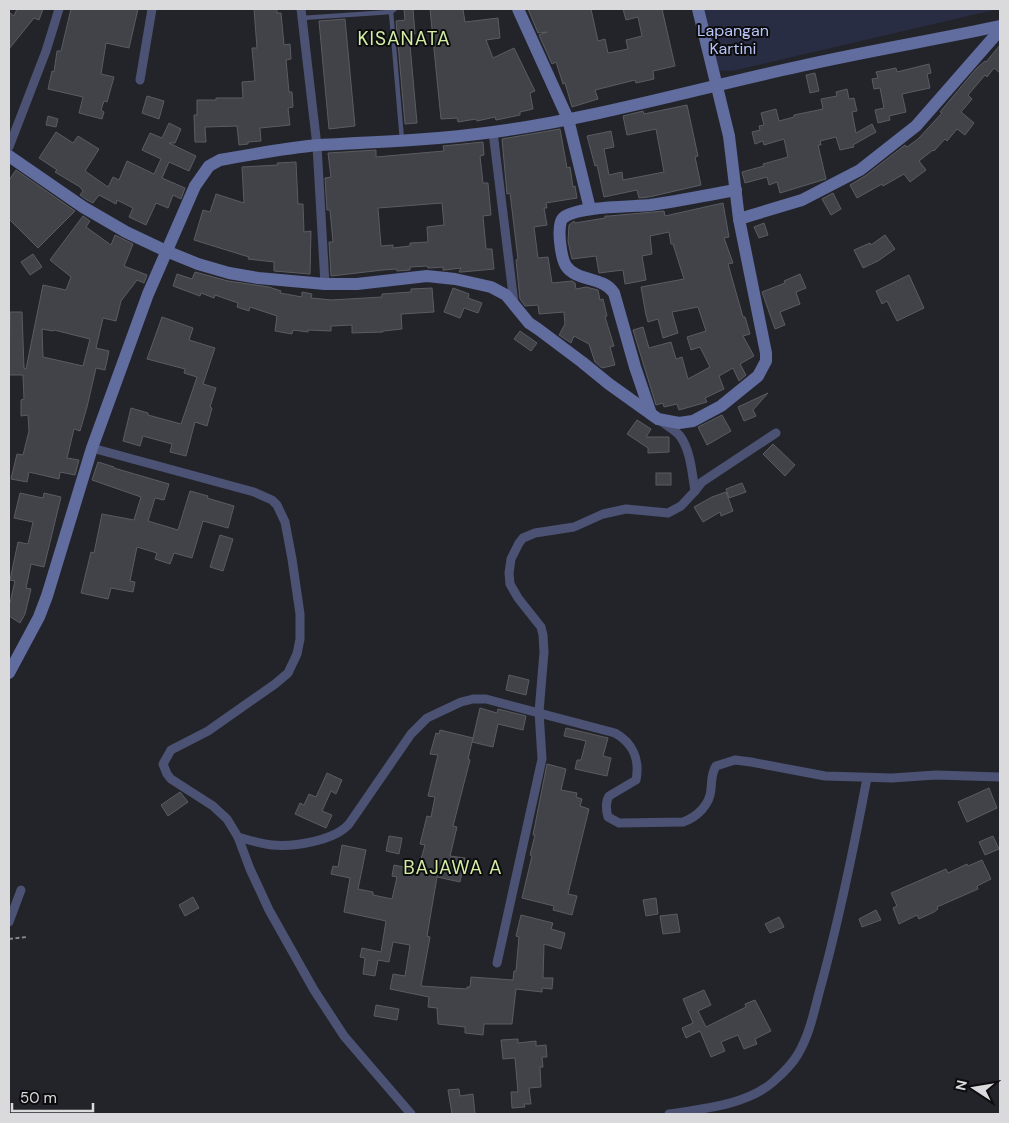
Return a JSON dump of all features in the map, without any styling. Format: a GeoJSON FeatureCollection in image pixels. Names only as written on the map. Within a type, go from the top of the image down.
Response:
{"type":"FeatureCollection","features":[{"type":"Feature","properties":{"kind":"street"},"geometry":{"type":"LineString","coordinates":[[9,146],[46,51],[59,9]]}},
{"type":"Feature","properties":{"kind":"street"},"geometry":{"type":"LineString","coordinates":[[140,80],[152,9]]}},
{"type":"Feature","properties":{"kind":"street"},"geometry":{"type":"LineString","coordinates":[[518,9],[568,119],[590,209]]}},
{"type":"Feature","properties":{"kind":"street"},"geometry":{"type":"LineString","coordinates":[[654,416],[680,423],[693,421],[705,416],[734,397],[758,376],[766,353],[739,219],[728,136],[698,9]]}},
{"type":"Feature","properties":{"kind":"street"},"geometry":{"type":"LineString","coordinates":[[302,13],[316,146],[325,284]]}},
{"type":"Feature","properties":{"kind":"street"},"geometry":{"type":"LineString","coordinates":[[9,672],[47,596],[92,448],[148,294],[195,186],[209,166],[220,160],[316,146],[402,142],[494,132],[568,119],[801,66],[1000,26]]}},
{"type":"Feature","properties":{"kind":"street"},"geometry":{"type":"LineString","coordinates":[[739,219],[802,200],[860,170],[916,126],[1000,30]]}},
{"type":"Feature","properties":{"kind":"street"},"geometry":{"type":"LineString","coordinates":[[494,132],[514,303]]}},
{"type":"Feature","properties":{"kind":"street"},"geometry":{"type":"LineString","coordinates":[[9,156],[98,216],[166,251],[198,264],[229,273],[258,278],[325,284],[373,282],[427,276],[443,277],[491,287],[506,295],[523,316],[538,329],[679,436],[692,470],[695,491]]}},
{"type":"Feature","properties":{"kind":"street"},"geometry":{"type":"LineString","coordinates":[[654,416],[635,367],[614,293],[605,283],[576,274],[567,267],[564,261],[559,228],[561,220],[572,214],[590,209],[650,205],[736,190]]}},
{"type":"Feature","properties":{"kind":"street"},"geometry":{"type":"LineString","coordinates":[[497,964],[542,759],[539,712],[544,652],[543,635],[541,627],[518,598],[510,584],[510,566],[519,544],[523,538],[535,533],[574,527],[614,511],[626,509],[668,513],[681,506],[702,482],[776,433]]}},
{"type":"Feature","properties":{"kind":"street"},"geometry":{"type":"LineString","coordinates":[[92,448],[254,492],[272,500],[285,522],[296,582],[300,631],[297,654],[288,674],[208,730],[171,750],[163,764],[171,779],[213,806],[227,819],[238,837],[269,910],[314,990],[344,1036],[411,1114]]}},
{"type":"Feature","properties":{"kind":"street"},"geometry":{"type":"LineString","coordinates":[[238,837],[272,845],[316,841],[340,833],[349,824],[411,734],[427,718],[461,702],[473,699],[486,700],[539,712],[615,732],[621,736],[632,748],[638,763],[636,780],[609,796],[607,800],[608,817],[619,823],[683,822],[691,819],[709,801],[711,775],[715,768],[719,764],[735,760],[768,764],[825,776],[867,778],[936,775],[1000,777]]}},
{"type":"Feature","properties":{"kind":"street"},"geometry":{"type":"LineString","coordinates":[[669,1114],[717,1107],[752,1095],[773,1083],[791,1065],[799,1053],[809,1028],[830,954],[867,778]]}},
{"type":"Feature","properties":{"kind":"street"},"geometry":{"type":"LineString","coordinates":[[9,922],[21,890]]}},
{"type":"Feature","properties":{"kind":"lane"},"geometry":{"type":"LineString","coordinates":[[302,13],[393,10],[402,142]]}},
{"type":"Feature","properties":{"kind":"path"},"geometry":{"type":"LineString","coordinates":[[9,939],[27,937]]}},
{"type":"Feature","properties":{"kind":"green space","name":"Lapangan Kartini"},"geometry":{"type":"Polygon","coordinates":[[[696,9],[998,9],[732,71],[716,70],[696,9]]]}},
{"type":"Feature","properties":{"kind":"building"},"geometry":{"type":"Polygon","coordinates":[[[17,9],[43,9],[39,20],[34,18],[9,49],[9,12],[14,16],[17,9]]]}},
{"type":"Feature","properties":{"kind":"building"},"geometry":{"type":"Polygon","coordinates":[[[71,9],[138,9],[129,48],[106,43],[101,74],[114,77],[107,102],[104,101],[101,110],[104,112],[102,119],[79,113],[83,97],[48,89],[52,71],[54,72],[57,51],[61,51],[71,9]]]}},
{"type":"Feature","properties":{"kind":"building"},"geometry":{"type":"Polygon","coordinates":[[[254,9],[277,9],[277,13],[281,13],[284,45],[290,44],[291,59],[286,60],[289,92],[292,92],[293,107],[288,108],[290,125],[260,128],[261,141],[239,145],[237,126],[205,127],[206,142],[195,142],[194,115],[197,115],[197,100],[243,98],[242,82],[255,81],[252,48],[257,48],[254,9]]]}},
{"type":"Feature","properties":{"kind":"building"},"geometry":{"type":"Polygon","coordinates":[[[404,9],[413,9],[415,34],[409,34],[417,123],[405,124],[396,21],[405,20],[404,9]]]}},
{"type":"Feature","properties":{"kind":"building"},"geometry":{"type":"Polygon","coordinates":[[[430,9],[463,9],[465,22],[498,18],[500,38],[486,40],[493,58],[514,48],[535,91],[530,93],[533,109],[520,112],[520,115],[496,120],[495,117],[477,121],[476,119],[458,122],[457,118],[441,119],[430,9]]]}},
{"type":"Feature","properties":{"kind":"building"},"geometry":{"type":"Polygon","coordinates":[[[528,9],[591,9],[598,41],[605,39],[608,53],[628,49],[626,40],[642,36],[638,17],[626,20],[623,9],[662,9],[675,66],[653,71],[654,79],[636,83],[635,80],[595,90],[598,99],[572,107],[556,62],[552,64],[539,35],[547,32],[538,33],[528,9]]]}},
{"type":"Feature","properties":{"kind":"building"},"geometry":{"type":"Polygon","coordinates":[[[345,19],[355,126],[329,129],[319,21],[345,19]]]}},
{"type":"Feature","properties":{"kind":"building"},"geometry":{"type":"Polygon","coordinates":[[[1000,45],[1000,73],[994,68],[987,77],[985,75],[968,95],[972,99],[961,112],[974,123],[965,135],[957,129],[947,141],[945,139],[934,151],[919,161],[926,170],[910,182],[904,174],[857,198],[850,185],[865,176],[905,145],[907,147],[918,139],[942,113],[940,112],[976,69],[986,62],[1000,45]]]}},
{"type":"Feature","properties":{"kind":"building"},"geometry":{"type":"Polygon","coordinates":[[[929,64],[931,73],[927,74],[930,88],[902,94],[906,112],[889,116],[890,120],[878,123],[875,110],[884,108],[880,88],[874,89],[872,79],[878,78],[876,72],[896,68],[897,72],[929,64]]]}},
{"type":"Feature","properties":{"kind":"building"},"geometry":{"type":"Polygon","coordinates":[[[815,73],[819,91],[810,93],[806,75],[815,73]]]}},
{"type":"Feature","properties":{"kind":"building"},"geometry":{"type":"Polygon","coordinates":[[[847,89],[849,99],[854,98],[857,111],[852,112],[856,133],[872,124],[876,132],[853,145],[854,147],[840,150],[836,137],[820,141],[821,145],[818,145],[826,179],[780,193],[777,182],[769,185],[767,177],[745,183],[742,172],[788,157],[784,139],[764,145],[763,141],[755,144],[752,132],[760,130],[759,126],[764,125],[761,113],[776,109],[779,121],[794,117],[794,115],[823,109],[821,99],[837,96],[836,92],[847,89]]]}},
{"type":"Feature","properties":{"kind":"building"},"geometry":{"type":"Polygon","coordinates":[[[147,96],[164,101],[159,119],[142,113],[147,96]]]}},
{"type":"Feature","properties":{"kind":"building"},"geometry":{"type":"Polygon","coordinates":[[[687,105],[698,156],[695,157],[701,185],[649,197],[639,198],[637,190],[604,197],[597,165],[595,166],[587,136],[611,131],[614,147],[604,149],[609,175],[622,172],[623,180],[664,172],[656,129],[627,135],[623,116],[643,111],[644,114],[687,105]]]}},
{"type":"Feature","properties":{"kind":"building"},"geometry":{"type":"Polygon","coordinates":[[[48,116],[58,119],[56,127],[46,125],[48,116]]]}},
{"type":"Feature","properties":{"kind":"building"},"geometry":{"type":"Polygon","coordinates":[[[169,123],[181,129],[175,143],[169,143],[196,156],[189,171],[169,162],[162,178],[185,188],[181,199],[173,195],[168,208],[156,203],[146,225],[129,217],[133,208],[117,200],[116,204],[99,195],[93,203],[87,200],[80,195],[83,191],[80,187],[55,172],[57,170],[39,158],[56,132],[73,143],[78,136],[99,149],[85,171],[108,187],[113,177],[119,180],[127,161],[154,174],[161,159],[142,150],[150,133],[162,138],[169,123]]]}},
{"type":"Feature","properties":{"kind":"building"},"geometry":{"type":"Polygon","coordinates":[[[560,129],[567,168],[570,167],[577,198],[546,203],[547,208],[544,208],[547,225],[534,227],[538,258],[548,257],[552,283],[572,281],[575,283],[576,289],[586,287],[598,290],[600,300],[603,299],[607,316],[605,317],[614,346],[610,347],[615,365],[602,368],[595,362],[589,344],[574,336],[571,343],[559,335],[565,324],[564,312],[539,314],[538,305],[525,306],[520,299],[516,260],[518,259],[510,193],[507,194],[502,139],[560,129]]]}},
{"type":"Feature","properties":{"kind":"building"},"geometry":{"type":"Polygon","coordinates":[[[483,142],[484,155],[480,156],[483,183],[488,183],[491,215],[483,216],[486,249],[492,249],[494,269],[459,272],[461,268],[443,270],[443,267],[428,268],[427,266],[410,267],[410,270],[397,271],[396,269],[331,276],[329,242],[333,242],[330,210],[327,210],[325,178],[331,177],[328,153],[376,150],[376,157],[444,151],[443,146],[483,142]],[[442,203],[378,208],[381,246],[393,245],[393,248],[410,246],[410,243],[428,242],[427,227],[444,225],[442,203]]]}},
{"type":"Feature","properties":{"kind":"building"},"geometry":{"type":"Polygon","coordinates":[[[296,162],[298,204],[303,204],[304,232],[311,231],[310,274],[274,271],[274,262],[248,259],[249,257],[194,240],[203,210],[210,212],[216,194],[244,203],[242,167],[296,162]]]}},
{"type":"Feature","properties":{"kind":"building"},"geometry":{"type":"Polygon","coordinates":[[[16,170],[75,211],[38,248],[9,219],[9,180],[16,170]]]}},
{"type":"Feature","properties":{"kind":"building"},"geometry":{"type":"Polygon","coordinates":[[[833,193],[841,209],[831,215],[822,199],[833,193]]]}},
{"type":"Feature","properties":{"kind":"building"},"geometry":{"type":"Polygon","coordinates":[[[723,203],[729,237],[724,238],[733,263],[728,264],[743,317],[745,317],[750,334],[743,336],[754,356],[740,364],[746,375],[739,381],[733,368],[719,376],[724,389],[705,398],[707,402],[679,410],[677,404],[664,407],[663,403],[656,405],[633,330],[643,327],[649,348],[671,342],[676,359],[682,357],[688,379],[710,367],[700,347],[691,350],[687,337],[706,331],[698,307],[672,312],[678,333],[663,338],[658,319],[648,322],[641,287],[684,279],[673,244],[671,244],[669,232],[650,236],[652,254],[642,256],[646,280],[625,284],[623,270],[599,273],[596,256],[572,259],[568,241],[569,225],[574,221],[575,223],[605,218],[605,216],[664,211],[665,216],[723,203]]]}},
{"type":"Feature","properties":{"kind":"building"},"geometry":{"type":"Polygon","coordinates":[[[83,216],[90,221],[86,227],[111,245],[115,235],[133,244],[124,266],[147,275],[144,283],[137,280],[121,301],[116,321],[103,318],[96,348],[109,351],[105,370],[96,368],[80,431],[74,429],[67,458],[79,460],[75,475],[60,472],[59,479],[29,472],[27,482],[11,479],[17,454],[23,455],[29,431],[28,415],[21,416],[21,400],[24,399],[23,375],[9,375],[10,312],[22,312],[24,368],[26,369],[43,285],[66,290],[71,277],[50,260],[83,216]],[[42,329],[43,357],[83,366],[90,339],[42,329]]]}},
{"type":"Feature","properties":{"kind":"building"},"geometry":{"type":"Polygon","coordinates":[[[764,223],[768,235],[759,238],[754,227],[764,223]]]}},
{"type":"Feature","properties":{"kind":"building"},"geometry":{"type":"Polygon","coordinates":[[[885,235],[895,249],[878,261],[863,268],[854,250],[870,243],[871,245],[885,235]]]}},
{"type":"Feature","properties":{"kind":"building"},"geometry":{"type":"Polygon","coordinates":[[[33,254],[42,267],[30,275],[21,262],[33,254]]]}},
{"type":"Feature","properties":{"kind":"building"},"geometry":{"type":"Polygon","coordinates":[[[195,272],[228,281],[269,287],[281,291],[280,293],[302,297],[302,292],[312,294],[311,298],[332,300],[382,297],[382,294],[411,292],[411,289],[432,288],[434,312],[401,314],[402,329],[383,332],[352,333],[352,325],[331,326],[331,331],[308,330],[308,332],[293,330],[292,334],[275,331],[277,316],[250,307],[249,311],[237,307],[238,303],[215,295],[214,298],[201,293],[200,296],[173,286],[177,274],[192,279],[195,272]]]}},
{"type":"Feature","properties":{"kind":"building"},"geometry":{"type":"Polygon","coordinates":[[[800,274],[806,288],[796,292],[800,304],[780,312],[785,325],[775,329],[762,292],[785,283],[784,281],[800,274]]]}},
{"type":"Feature","properties":{"kind":"building"},"geometry":{"type":"Polygon","coordinates":[[[909,275],[924,308],[897,321],[887,301],[882,304],[876,291],[909,275]]]}},
{"type":"Feature","properties":{"kind":"building"},"geometry":{"type":"Polygon","coordinates":[[[453,288],[469,294],[468,298],[482,303],[478,313],[464,308],[460,318],[444,312],[453,288]]]}},
{"type":"Feature","properties":{"kind":"building"},"geometry":{"type":"Polygon","coordinates":[[[162,317],[193,328],[189,340],[215,348],[203,384],[216,388],[210,407],[212,408],[207,426],[195,422],[186,456],[170,452],[172,444],[143,436],[140,446],[123,441],[131,408],[181,424],[197,377],[184,373],[185,369],[147,359],[162,317]]]}},
{"type":"Feature","properties":{"kind":"building"},"geometry":{"type":"Polygon","coordinates":[[[520,331],[537,343],[531,351],[514,339],[520,331]]]}},
{"type":"Feature","properties":{"kind":"building"},"geometry":{"type":"Polygon","coordinates":[[[768,393],[753,410],[756,416],[744,421],[738,407],[768,393]]]}},
{"type":"Feature","properties":{"kind":"building"},"geometry":{"type":"Polygon","coordinates":[[[722,415],[731,431],[707,445],[698,427],[722,415]]]}},
{"type":"Feature","properties":{"kind":"building"},"geometry":{"type":"Polygon","coordinates":[[[637,420],[651,429],[646,437],[669,437],[669,452],[648,453],[648,448],[627,434],[637,420]]]}},
{"type":"Feature","properties":{"kind":"building"},"geometry":{"type":"Polygon","coordinates":[[[773,444],[795,465],[785,476],[763,454],[773,444]]]}},
{"type":"Feature","properties":{"kind":"building"},"geometry":{"type":"Polygon","coordinates":[[[98,462],[169,484],[164,500],[155,498],[148,521],[178,530],[190,491],[234,506],[228,528],[203,521],[192,558],[174,553],[170,564],[155,559],[157,553],[137,547],[130,581],[135,582],[133,592],[111,588],[108,599],[81,593],[91,552],[94,553],[102,514],[134,520],[141,497],[92,480],[98,462]]]}},
{"type":"Feature","properties":{"kind":"building"},"geometry":{"type":"Polygon","coordinates":[[[656,473],[671,473],[671,485],[656,485],[656,473]]]}},
{"type":"Feature","properties":{"kind":"building"},"geometry":{"type":"Polygon","coordinates":[[[742,483],[746,492],[729,498],[726,489],[742,483]]]}},
{"type":"Feature","properties":{"kind":"building"},"geometry":{"type":"Polygon","coordinates":[[[726,492],[733,511],[721,516],[720,512],[703,522],[694,507],[726,492]]]}},
{"type":"Feature","properties":{"kind":"building"},"geometry":{"type":"Polygon","coordinates":[[[20,493],[43,498],[44,493],[61,497],[44,567],[31,564],[26,588],[31,589],[25,614],[20,623],[9,616],[9,603],[15,581],[10,580],[18,542],[28,544],[33,522],[14,518],[20,493]]]}},
{"type":"Feature","properties":{"kind":"building"},"geometry":{"type":"Polygon","coordinates":[[[220,535],[233,539],[223,571],[210,567],[220,535]]]}},
{"type":"Feature","properties":{"kind":"building"},"geometry":{"type":"Polygon","coordinates":[[[509,675],[529,680],[526,695],[506,690],[509,675]]]}},
{"type":"Feature","properties":{"kind":"building"},"geometry":{"type":"Polygon","coordinates":[[[480,708],[497,713],[498,709],[526,716],[523,730],[498,724],[493,747],[472,742],[480,708]]]}},
{"type":"Feature","properties":{"kind":"building"},"geometry":{"type":"Polygon","coordinates":[[[566,728],[608,738],[603,756],[611,758],[607,776],[575,769],[577,760],[581,760],[586,741],[564,736],[566,728]]]}},
{"type":"Feature","properties":{"kind":"building"},"geometry":{"type":"Polygon","coordinates":[[[440,730],[473,738],[468,759],[470,760],[453,826],[457,827],[450,856],[465,858],[460,882],[437,877],[427,936],[430,937],[421,986],[467,989],[467,987],[470,987],[471,977],[513,980],[514,971],[516,971],[519,937],[516,936],[521,915],[553,923],[551,929],[565,933],[561,949],[544,944],[543,978],[553,978],[552,989],[542,988],[542,992],[516,989],[512,1024],[484,1024],[483,1035],[465,1033],[465,1027],[438,1024],[437,1008],[428,1007],[429,997],[390,989],[393,974],[405,976],[410,945],[393,942],[389,962],[378,960],[375,976],[363,974],[365,958],[360,957],[362,948],[381,952],[386,921],[344,912],[350,878],[331,874],[333,866],[338,867],[342,845],[366,850],[358,889],[373,892],[373,895],[392,899],[397,877],[392,876],[394,865],[418,870],[425,845],[420,844],[427,816],[431,817],[435,797],[428,796],[438,755],[430,754],[436,733],[439,734],[440,730]]]}},
{"type":"Feature","properties":{"kind":"building"},"geometry":{"type":"Polygon","coordinates":[[[547,764],[566,769],[561,790],[577,793],[576,797],[582,799],[580,806],[589,809],[568,894],[577,896],[572,915],[553,910],[554,906],[522,898],[532,856],[530,855],[535,835],[533,835],[547,764]]]}},
{"type":"Feature","properties":{"kind":"building"},"geometry":{"type":"Polygon","coordinates":[[[327,773],[342,780],[336,794],[331,791],[322,811],[332,815],[326,828],[295,814],[300,803],[304,805],[309,794],[316,797],[327,773]]]}},
{"type":"Feature","properties":{"kind":"building"},"geometry":{"type":"Polygon","coordinates":[[[989,788],[997,808],[967,822],[958,802],[989,788]]]}},
{"type":"Feature","properties":{"kind":"building"},"geometry":{"type":"Polygon","coordinates":[[[180,792],[188,802],[168,816],[161,805],[180,792]]]}},
{"type":"Feature","properties":{"kind":"building"},"geometry":{"type":"Polygon","coordinates":[[[389,836],[402,838],[399,854],[386,851],[389,836]]]}},
{"type":"Feature","properties":{"kind":"building"},"geometry":{"type":"Polygon","coordinates":[[[993,836],[999,849],[985,855],[979,842],[993,836]]]}},
{"type":"Feature","properties":{"kind":"building"},"geometry":{"type":"Polygon","coordinates":[[[982,860],[991,879],[977,886],[978,889],[937,907],[938,909],[934,912],[919,919],[917,915],[899,924],[893,908],[897,906],[891,893],[946,869],[948,873],[967,864],[968,866],[982,860]]]}},
{"type":"Feature","properties":{"kind":"building"},"geometry":{"type":"Polygon","coordinates":[[[193,897],[199,908],[185,916],[179,905],[193,897]]]}},
{"type":"Feature","properties":{"kind":"building"},"geometry":{"type":"Polygon","coordinates":[[[656,898],[658,914],[646,916],[643,900],[656,898]]]}},
{"type":"Feature","properties":{"kind":"building"},"geometry":{"type":"Polygon","coordinates":[[[876,910],[881,920],[862,927],[859,919],[876,910]]]}},
{"type":"Feature","properties":{"kind":"building"},"geometry":{"type":"Polygon","coordinates":[[[677,914],[680,932],[663,934],[660,916],[677,914]]]}},
{"type":"Feature","properties":{"kind":"building"},"geometry":{"type":"Polygon","coordinates":[[[779,917],[784,927],[770,933],[765,924],[779,917]]]}},
{"type":"Feature","properties":{"kind":"building"},"geometry":{"type":"Polygon","coordinates":[[[704,990],[711,1005],[698,1011],[706,1027],[746,1007],[745,1004],[755,1000],[771,1031],[755,1039],[757,1044],[744,1049],[738,1035],[721,1042],[725,1051],[711,1057],[700,1031],[686,1038],[682,1028],[693,1023],[683,999],[704,990]]]}},
{"type":"Feature","properties":{"kind":"building"},"geometry":{"type":"Polygon","coordinates":[[[376,1005],[399,1009],[397,1020],[374,1016],[376,1005]]]}},
{"type":"Feature","properties":{"kind":"building"},"geometry":{"type":"Polygon","coordinates":[[[518,1039],[518,1043],[536,1041],[536,1046],[546,1045],[547,1057],[542,1057],[543,1067],[540,1067],[541,1087],[529,1088],[531,1104],[524,1104],[525,1107],[512,1108],[511,1092],[518,1092],[515,1058],[503,1059],[501,1040],[518,1039]]]}},
{"type":"Feature","properties":{"kind":"building"},"geometry":{"type":"Polygon","coordinates":[[[459,1089],[460,1096],[473,1094],[475,1114],[452,1114],[448,1090],[459,1089]]]}},
{"type":"Feature","properties":{"kind":"district","name":"KISANATA"},"geometry":{"type":"Point","coordinates":[404,38]}},
{"type":"Feature","properties":{"kind":"district","name":"BAJAWA A"},"geometry":{"type":"Point","coordinates":[453,867]}}]}
